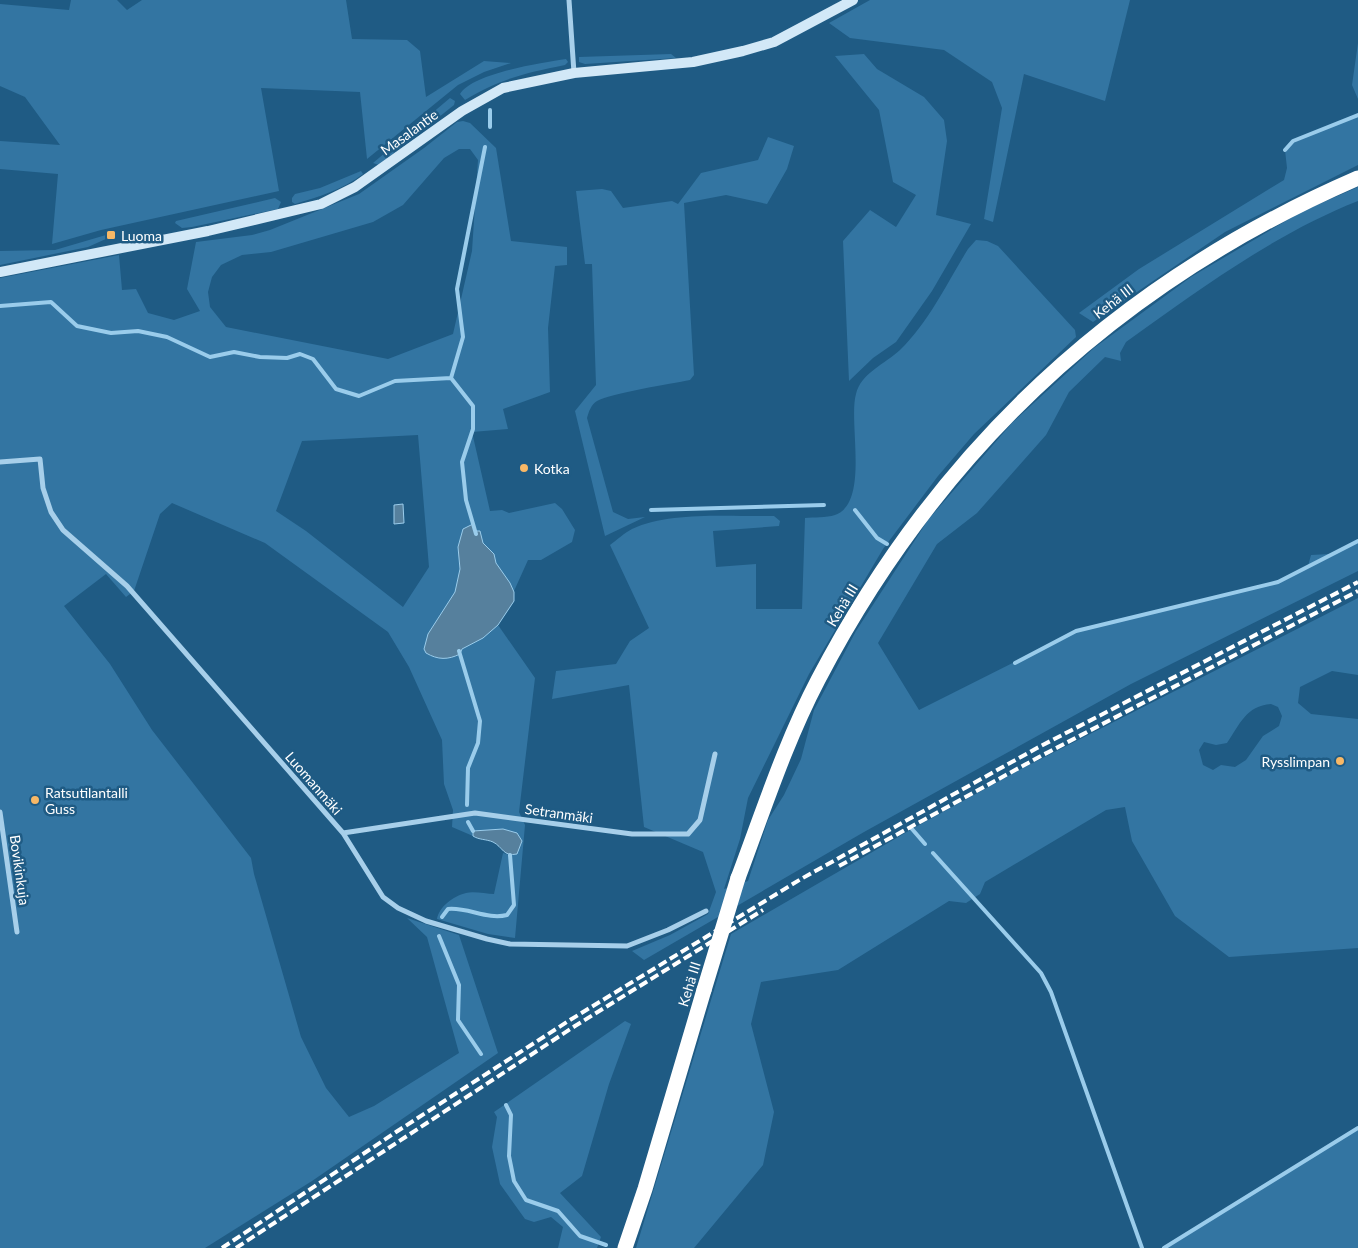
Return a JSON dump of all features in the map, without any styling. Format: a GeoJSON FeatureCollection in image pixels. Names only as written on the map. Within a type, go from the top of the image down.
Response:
{"type":"FeatureCollection","features":[{"type":"Feature","properties":{"kind":"highway","name":"Kehä III"},"geometry":{"type":"LineString","coordinates":[[625,1248],[645,1189],[738,878],[781,765],[817,683],[848,624],[911,528],[979,446],[1020,403],[1129,307],[1168,280],[1256,226],[1302,202],[1358,178]]}},
{"type":"Feature","properties":{"kind":"street"},"geometry":{"type":"LineString","coordinates":[[569,0],[574,73]]}},
{"type":"Feature","properties":{"kind":"street","name":"Masalantie"},"geometry":{"type":"LineString","coordinates":[[0,272],[208,231],[287,214],[321,204],[356,187],[462,111],[503,88],[574,73],[693,62],[742,51],[774,42],[853,0]]}},
{"type":"Feature","properties":{"kind":"street","name":"Luomanmäki"},"geometry":{"type":"LineString","coordinates":[[0,462],[40,459],[43,488],[51,512],[64,530],[127,586],[343,833],[383,897],[398,908],[426,921],[487,940],[510,944],[627,946],[668,930],[706,911]]}},
{"type":"Feature","properties":{"kind":"street","name":"Setranmäki"},"geometry":{"type":"LineString","coordinates":[[343,833],[475,813],[632,834],[688,834],[700,820],[715,754]]}},
{"type":"Feature","properties":{"kind":"street","name":"Bovikinkuja"},"geometry":{"type":"LineString","coordinates":[[0,812],[17,932]]}},
{"type":"Feature","properties":{"kind":"shaded area"},"geometry":{"type":"Polygon","coordinates":[[[71,0],[117,0],[127,10],[142,0],[346,0],[352,39],[407,40],[420,51],[426,97],[484,61],[511,63],[484,72],[458,85],[367,159],[360,92],[261,88],[279,191],[101,230],[52,244],[58,174],[0,169],[0,141],[60,145],[25,97],[0,86],[0,4],[69,10],[71,0]]]}},
{"type":"Feature","properties":{"kind":"shaded area"},"geometry":{"type":"Polygon","coordinates":[[[870,0],[1130,0],[1105,101],[1024,74],[993,222],[984,219],[1002,108],[992,82],[944,50],[850,38],[829,23],[870,0]]]}},
{"type":"Feature","properties":{"kind":"shaded area"},"geometry":{"type":"Polygon","coordinates":[[[1358,43],[1358,99],[1352,85],[1358,43]]]}},
{"type":"Feature","properties":{"kind":"shaded area"},"geometry":{"type":"Polygon","coordinates":[[[671,54],[676,58],[585,64],[579,62],[579,57],[671,54]]]}},
{"type":"Feature","properties":{"kind":"shaded area"},"geometry":{"type":"Polygon","coordinates":[[[864,54],[877,69],[924,97],[944,120],[947,141],[936,215],[971,224],[932,291],[896,342],[873,358],[849,381],[843,241],[870,210],[896,227],[916,195],[893,182],[879,110],[835,56],[864,54]]]}},
{"type":"Feature","properties":{"kind":"shaded area"},"geometry":{"type":"Polygon","coordinates":[[[566,59],[568,62],[565,65],[513,78],[465,100],[460,94],[479,80],[508,70],[566,59]]]}},
{"type":"Feature","properties":{"kind":"shaded area"},"geometry":{"type":"Polygon","coordinates":[[[450,98],[455,101],[454,105],[379,165],[373,163],[450,98]]]}},
{"type":"Feature","properties":{"kind":"shaded area"},"geometry":{"type":"Polygon","coordinates":[[[1358,115],[1358,165],[1225,232],[1093,322],[1079,313],[1139,269],[1284,180],[1287,168],[1285,150],[1293,141],[1358,115]]]}},
{"type":"Feature","properties":{"kind":"shaded area"},"geometry":{"type":"Polygon","coordinates":[[[457,122],[470,123],[496,148],[511,241],[567,247],[567,265],[555,266],[548,328],[550,392],[503,409],[508,429],[472,432],[490,511],[502,510],[509,513],[555,503],[562,509],[575,530],[572,542],[541,560],[528,560],[514,591],[514,601],[498,625],[535,678],[519,812],[525,825],[515,938],[488,934],[437,919],[444,906],[461,894],[473,892],[494,894],[503,853],[517,854],[473,831],[473,836],[452,827],[453,810],[444,784],[442,740],[409,667],[388,632],[265,543],[172,503],[160,514],[134,591],[126,597],[106,574],[64,606],[110,664],[152,730],[251,858],[301,1037],[326,1088],[349,1117],[374,1106],[459,1053],[427,937],[407,918],[459,935],[498,1053],[312,1181],[205,1248],[0,1248],[0,278],[119,255],[122,290],[136,289],[148,313],[174,320],[200,311],[187,289],[196,242],[252,235],[270,230],[359,194],[457,122]],[[459,149],[444,158],[403,205],[373,222],[271,252],[242,255],[221,265],[212,277],[208,292],[210,307],[226,327],[388,359],[453,334],[472,251],[478,160],[470,149],[459,149]],[[418,435],[302,441],[276,511],[306,531],[403,607],[429,567],[418,435]]]}},
{"type":"Feature","properties":{"kind":"shaded area"},"geometry":{"type":"Polygon","coordinates":[[[768,137],[794,146],[787,169],[767,204],[726,195],[684,203],[694,375],[690,380],[604,398],[597,401],[589,411],[587,418],[613,512],[628,519],[645,517],[605,536],[575,411],[596,385],[592,264],[585,264],[576,191],[602,189],[611,191],[623,208],[672,201],[678,204],[701,173],[758,160],[768,137]]]}},
{"type":"Feature","properties":{"kind":"shaded area"},"geometry":{"type":"Polygon","coordinates":[[[361,171],[363,174],[339,188],[295,204],[292,202],[295,194],[320,188],[361,171]]]}},
{"type":"Feature","properties":{"kind":"shaded area"},"geometry":{"type":"Polygon","coordinates":[[[1358,187],[1358,201],[1327,214],[1267,246],[1209,283],[1126,342],[1120,353],[1121,361],[1105,357],[1069,392],[1046,435],[977,513],[937,544],[878,643],[919,710],[1076,631],[1278,582],[1308,566],[1311,555],[1330,554],[1358,541],[1358,571],[1131,684],[864,832],[644,960],[632,951],[670,935],[708,914],[716,892],[703,852],[644,827],[629,685],[552,699],[556,671],[616,664],[630,641],[649,628],[610,545],[632,529],[647,523],[682,517],[774,516],[780,521],[779,526],[713,531],[716,567],[756,564],[756,609],[802,609],[805,518],[835,515],[846,508],[852,495],[856,460],[854,407],[859,387],[874,369],[900,350],[920,327],[968,249],[976,240],[987,241],[998,246],[1075,330],[1076,337],[974,434],[938,476],[883,549],[809,674],[748,798],[740,839],[724,889],[748,881],[768,820],[784,795],[801,759],[814,710],[856,631],[928,520],[1012,423],[1094,348],[1191,277],[1301,212],[1358,187]]]}},
{"type":"Feature","properties":{"kind":"shaded area"},"geometry":{"type":"Polygon","coordinates":[[[275,198],[281,202],[278,209],[192,227],[182,228],[175,223],[176,221],[275,198]]]}},
{"type":"Feature","properties":{"kind":"shaded area"},"geometry":{"type":"Polygon","coordinates":[[[106,235],[108,238],[88,247],[0,265],[0,251],[55,250],[106,235]]]}},
{"type":"Feature","properties":{"kind":"shaded area"},"geometry":{"type":"Polygon","coordinates":[[[403,504],[404,523],[394,524],[394,505],[403,504]]]}},
{"type":"Feature","properties":{"kind":"shaded area"},"geometry":{"type":"Polygon","coordinates":[[[473,524],[475,531],[480,531],[483,543],[494,554],[496,563],[510,583],[514,592],[514,601],[498,625],[483,638],[462,649],[460,654],[456,656],[447,658],[435,657],[426,653],[424,649],[428,634],[455,592],[460,569],[458,547],[463,529],[473,524]]]}},
{"type":"Feature","properties":{"kind":"shaded area"},"geometry":{"type":"Polygon","coordinates":[[[1358,598],[1358,675],[1332,671],[1300,687],[1298,703],[1311,714],[1358,719],[1358,948],[1229,957],[1175,916],[1132,841],[1125,807],[1106,810],[985,882],[980,894],[966,903],[949,901],[838,970],[761,982],[751,1024],[774,1112],[763,1165],[694,1248],[636,1248],[731,934],[912,829],[1021,769],[1358,598]],[[1271,704],[1255,708],[1244,717],[1227,743],[1216,745],[1204,742],[1199,750],[1203,765],[1213,770],[1221,765],[1235,767],[1246,760],[1263,736],[1279,726],[1282,716],[1278,707],[1271,704]]]}},
{"type":"Feature","properties":{"kind":"shaded area"},"geometry":{"type":"Polygon","coordinates":[[[503,829],[517,833],[522,841],[517,854],[506,853],[493,842],[473,836],[473,831],[503,829]]]}},
{"type":"Feature","properties":{"kind":"shaded area"},"geometry":{"type":"Polygon","coordinates":[[[625,1021],[631,1024],[609,1084],[582,1176],[560,1193],[601,1237],[597,1248],[558,1248],[563,1227],[551,1217],[534,1222],[525,1219],[500,1184],[492,1147],[497,1117],[494,1112],[625,1021]]]}},
{"type":"Feature","properties":{"kind":"shaded area"},"geometry":{"type":"Polygon","coordinates":[[[1358,1128],[1358,1248],[1164,1248],[1358,1128]]]}},
{"type":"Feature","properties":{"kind":"waterway"},"geometry":{"type":"LineString","coordinates":[[490,110],[490,127]]}},
{"type":"Feature","properties":{"kind":"waterway"},"geometry":{"type":"LineString","coordinates":[[1285,150],[1293,141],[1358,115]]}},
{"type":"Feature","properties":{"kind":"waterway"},"geometry":{"type":"LineString","coordinates":[[451,378],[463,337],[457,289],[485,147]]}},
{"type":"Feature","properties":{"kind":"waterway"},"geometry":{"type":"LineString","coordinates":[[0,306],[51,302],[77,326],[111,333],[138,331],[167,337],[210,357],[234,352],[260,357],[287,358],[300,354],[313,359],[336,389],[359,396],[395,381],[451,378],[473,406],[473,429],[462,462],[466,500],[476,534]]}},
{"type":"Feature","properties":{"kind":"waterway"},"geometry":{"type":"LineString","coordinates":[[651,510],[824,505]]}},
{"type":"Feature","properties":{"kind":"waterway"},"geometry":{"type":"LineString","coordinates":[[855,510],[877,538],[887,544]]}},
{"type":"Feature","properties":{"kind":"waterway"},"geometry":{"type":"LineString","coordinates":[[1015,663],[1076,631],[1278,582],[1358,541]]}},
{"type":"Feature","properties":{"kind":"waterway"},"geometry":{"type":"LineString","coordinates":[[459,651],[480,721],[478,743],[468,768],[467,805]]}},
{"type":"Feature","properties":{"kind":"waterway"},"geometry":{"type":"LineString","coordinates":[[468,822],[473,831]]}},
{"type":"Feature","properties":{"kind":"waterway"},"geometry":{"type":"LineString","coordinates":[[912,829],[925,844]]}},
{"type":"Feature","properties":{"kind":"waterway"},"geometry":{"type":"LineString","coordinates":[[933,853],[1041,973],[1051,992],[1142,1248]]}},
{"type":"Feature","properties":{"kind":"waterway"},"geometry":{"type":"LineString","coordinates":[[442,917],[448,909],[492,916],[507,915],[514,905],[510,855]]}},
{"type":"Feature","properties":{"kind":"waterway"},"geometry":{"type":"LineString","coordinates":[[439,936],[459,985],[458,1020],[481,1054]]}},
{"type":"Feature","properties":{"kind":"waterway"},"geometry":{"type":"LineString","coordinates":[[506,1105],[511,1115],[509,1156],[514,1181],[526,1200],[558,1211],[580,1236],[606,1245]]}},
{"type":"Feature","properties":{"kind":"waterway"},"geometry":{"type":"LineString","coordinates":[[1164,1248],[1358,1128]]}},
{"type":"Feature","properties":{"kind":"railway"},"geometry":{"type":"LineString","coordinates":[[222,1248],[396,1132],[570,1020],[801,879],[1037,748],[1358,582]]}},
{"type":"Feature","properties":{"kind":"railway"},"geometry":{"type":"LineString","coordinates":[[839,866],[1039,757],[1358,591]]}},
{"type":"Feature","properties":{"kind":"railway"},"geometry":{"type":"LineString","coordinates":[[236,1248],[575,1026],[763,910]]}},
{"type":"Feature","properties":{"kind":"place","name":"Luoma"},"geometry":{"type":"Point","coordinates":[111,235]}},
{"type":"Feature","properties":{"kind":"place","name":"Kotka"},"geometry":{"type":"Point","coordinates":[524,468]}},
{"type":"Feature","properties":{"kind":"place","name":"Rysslimpan"},"geometry":{"type":"Point","coordinates":[1340,761]}},
{"type":"Feature","properties":{"kind":"place","name":"Ratsutilantalli Guss"},"geometry":{"type":"Point","coordinates":[35,800]}}]}
